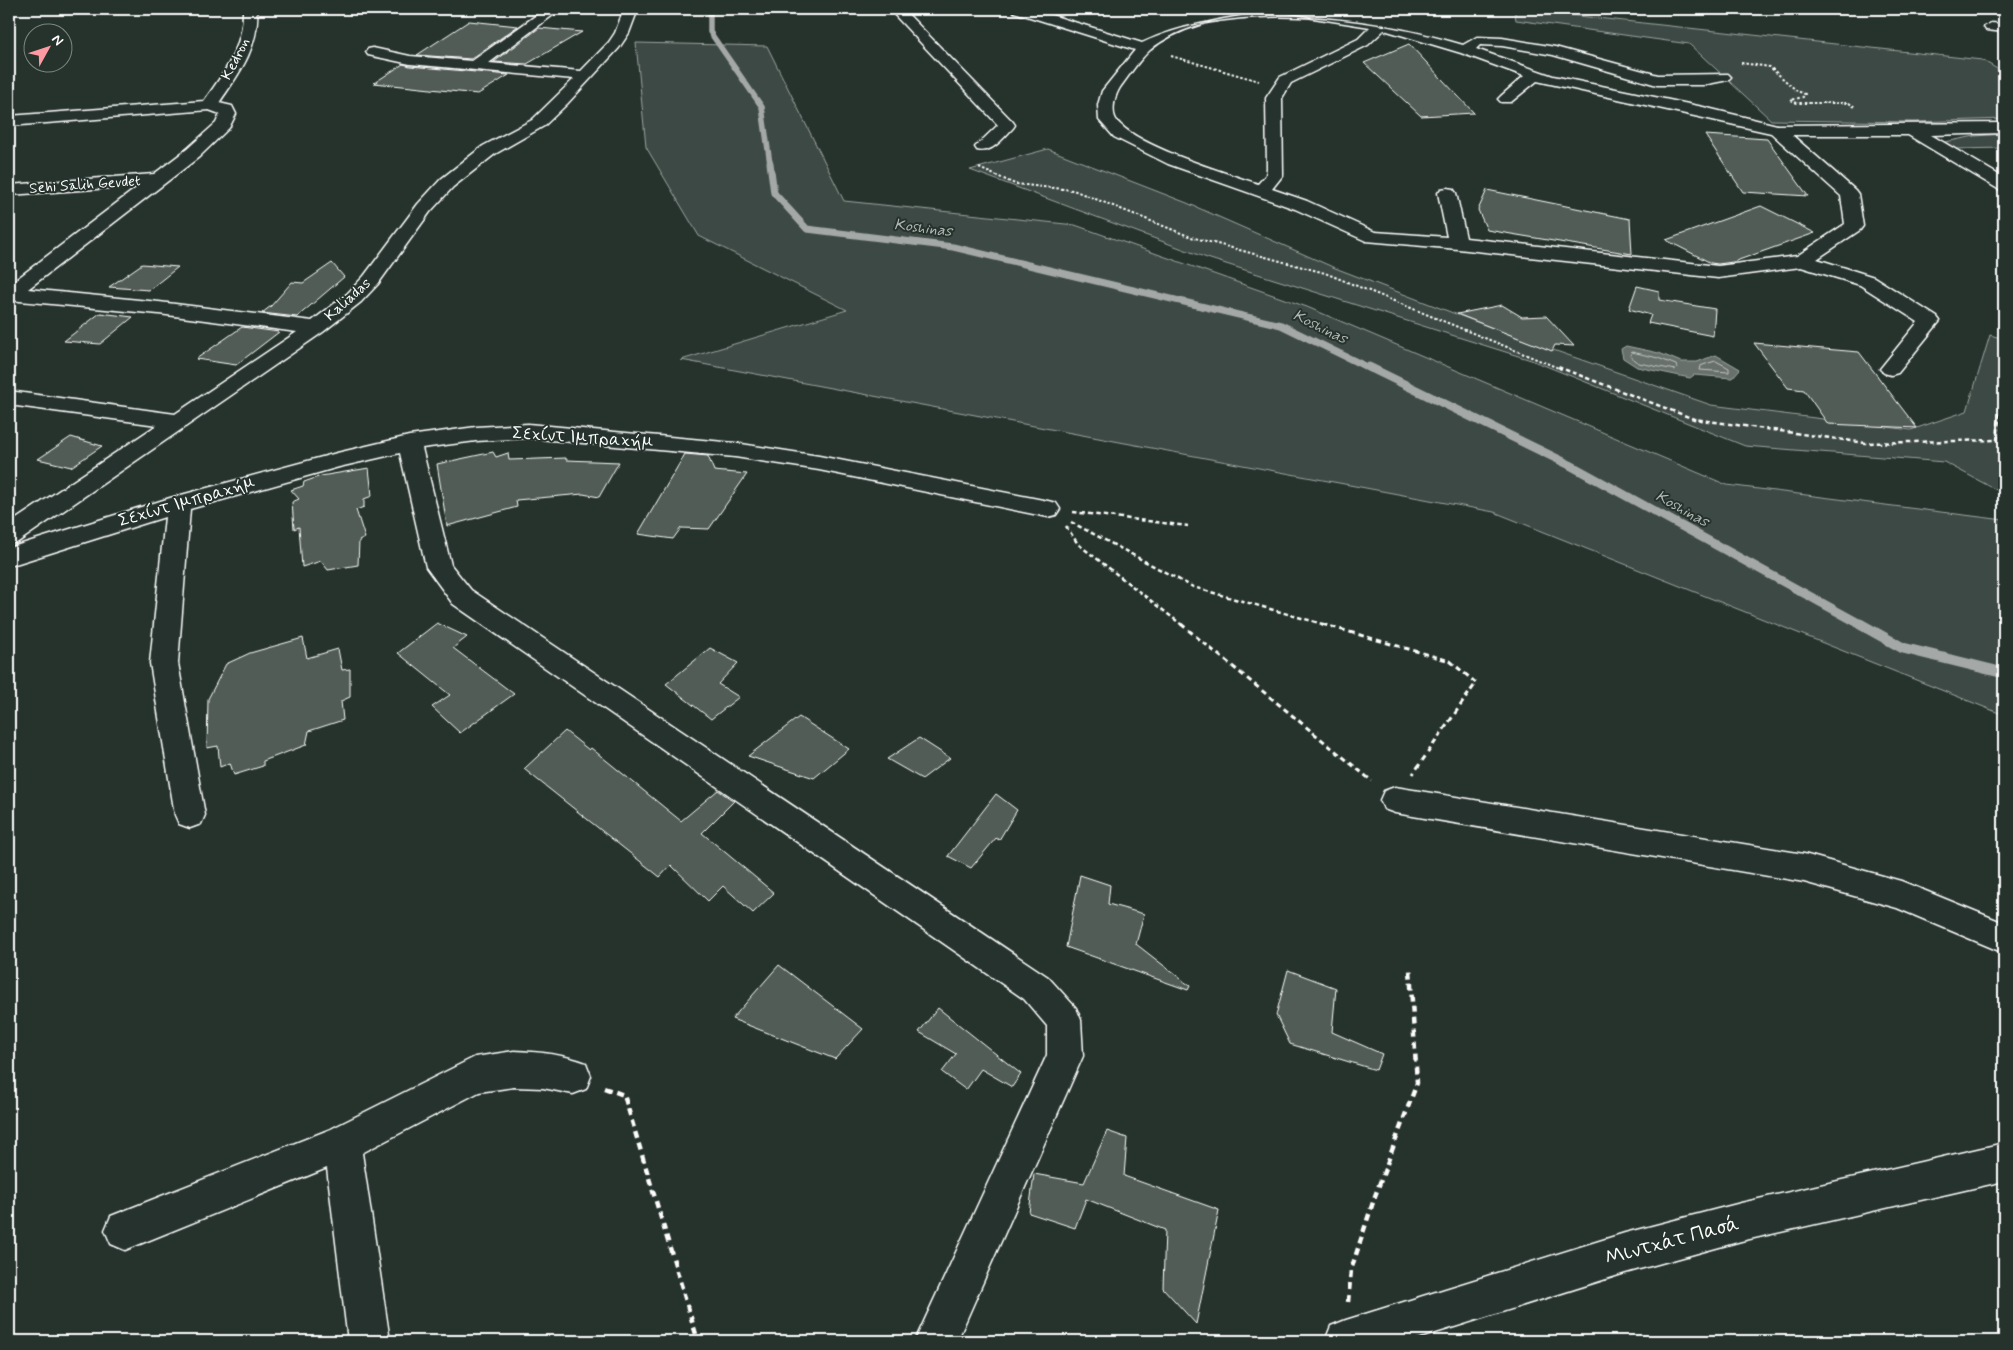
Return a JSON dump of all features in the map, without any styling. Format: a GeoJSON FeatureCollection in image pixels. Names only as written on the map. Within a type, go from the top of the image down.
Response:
{"type":"FeatureCollection","features":[{"type":"Feature","properties":{"kind":"street","name":"Kedron"},"geometry":{"type":"LineString","coordinates":[[209,105],[238,62],[250,34],[250,9]]}},
{"type":"Feature","properties":{"kind":"street"},"geometry":{"type":"LineString","coordinates":[[476,66],[554,9]]}},
{"type":"Feature","properties":{"kind":"street","name":"Kaliadas"},"geometry":{"type":"LineString","coordinates":[[9,536],[316,328],[354,298],[372,280],[424,208],[447,183],[489,150],[538,123],[585,76],[614,45],[622,33],[631,9]]}},
{"type":"Feature","properties":{"kind":"street"},"geometry":{"type":"LineString","coordinates":[[896,9],[1007,126],[983,147]]}},
{"type":"Feature","properties":{"kind":"street"},"geometry":{"type":"LineString","coordinates":[[1019,9],[1144,48]]}},
{"type":"Feature","properties":{"kind":"street"},"geometry":{"type":"LineString","coordinates":[[1777,130],[1849,194],[1854,226],[1802,260],[1718,272],[1458,243],[1372,237],[1301,205],[1210,174],[1143,146],[1120,134],[1107,120],[1106,105],[1110,92],[1127,67],[1144,48],[1186,24],[1211,17],[1260,9],[1311,13],[1381,25],[1466,50],[1549,80],[1703,112],[1777,130],[2004,128]]}},
{"type":"Feature","properties":{"kind":"street"},"geometry":{"type":"LineString","coordinates":[[1261,192],[1274,175],[1274,98],[1286,80],[1363,42],[1381,25]]}},
{"type":"Feature","properties":{"kind":"street"},"geometry":{"type":"LineString","coordinates":[[1466,50],[1478,41],[1502,42],[1555,51],[1657,80],[1703,80],[1723,77]]}},
{"type":"Feature","properties":{"kind":"street"},"geometry":{"type":"LineString","coordinates":[[372,52],[410,60],[585,76]]}},
{"type":"Feature","properties":{"kind":"street"},"geometry":{"type":"LineString","coordinates":[[1506,99],[1535,75]]}},
{"type":"Feature","properties":{"kind":"street"},"geometry":{"type":"LineString","coordinates":[[9,120],[209,105],[226,109],[228,114],[227,119],[193,153],[160,180],[9,293]]}},
{"type":"Feature","properties":{"kind":"street"},"geometry":{"type":"LineString","coordinates":[[1911,130],[2004,185]]}},
{"type":"Feature","properties":{"kind":"street","name":"Sehi Salih Gevdet"},"geometry":{"type":"LineString","coordinates":[[9,190],[160,180]]}},
{"type":"Feature","properties":{"kind":"street"},"geometry":{"type":"LineString","coordinates":[[1447,193],[1458,243]]}},
{"type":"Feature","properties":{"kind":"street"},"geometry":{"type":"LineString","coordinates":[[1802,260],[1867,281],[1930,321],[1891,369]]}},
{"type":"Feature","properties":{"kind":"street"},"geometry":{"type":"LineString","coordinates":[[9,293],[132,305],[316,328]]}},
{"type":"Feature","properties":{"kind":"street"},"geometry":{"type":"LineString","coordinates":[[9,398],[179,420]]}},
{"type":"Feature","properties":{"kind":"street","name":"Σεχίντ Ιμπραχήμ"},"geometry":{"type":"LineString","coordinates":[[9,557],[178,504],[337,460],[409,443],[476,434],[528,431],[735,450],[819,463],[1053,512]]}},
{"type":"Feature","properties":{"kind":"street"},"geometry":{"type":"LineString","coordinates":[[409,443],[439,567],[462,597],[1036,988],[1064,1020],[1066,1056],[936,1341]]}},
{"type":"Feature","properties":{"kind":"street"},"geometry":{"type":"LineString","coordinates":[[178,504],[164,663],[190,815]]}},
{"type":"Feature","properties":{"kind":"street"},"geometry":{"type":"LineString","coordinates":[[1395,800],[1804,868],[1901,894],[2004,938]]}},
{"type":"Feature","properties":{"kind":"street"},"geometry":{"type":"LineString","coordinates":[[125,1230],[342,1143],[475,1075],[514,1069],[543,1070],[573,1076]]}},
{"type":"Feature","properties":{"kind":"street"},"geometry":{"type":"LineString","coordinates":[[342,1143],[369,1341]]}},
{"type":"Feature","properties":{"kind":"street","name":"Μιντχάτ Πασά"},"geometry":{"type":"LineString","coordinates":[[1347,1324],[1741,1222],[2004,1162]]}},
{"type":"Feature","properties":{"kind":"path"},"geometry":{"type":"LineString","coordinates":[[1144,48],[1281,87]]}},
{"type":"Feature","properties":{"kind":"path"},"geometry":{"type":"LineString","coordinates":[[1723,77],[1738,63],[1770,67],[1797,91],[1805,94],[1791,100],[1796,103],[1842,102],[1849,103],[1855,107],[1848,108]]}},
{"type":"Feature","properties":{"kind":"path"},"geometry":{"type":"LineString","coordinates":[[983,147],[979,168],[1015,184],[1073,190],[1191,237],[1325,273],[1512,350],[1694,419],[1866,443],[1997,440],[2004,365]]}},
{"type":"Feature","properties":{"kind":"path"},"geometry":{"type":"LineString","coordinates":[[1053,512],[1188,526]]}},
{"type":"Feature","properties":{"kind":"path"},"geometry":{"type":"LineString","coordinates":[[1053,512],[1193,588],[1450,661],[1476,683],[1395,800],[1237,672],[1156,603],[1078,544],[1053,512]]}},
{"type":"Feature","properties":{"kind":"path"},"geometry":{"type":"LineString","coordinates":[[1347,1324],[1351,1270],[1375,1196],[1417,1083],[1410,970]]}},
{"type":"Feature","properties":{"kind":"path"},"geometry":{"type":"LineString","coordinates":[[573,1076],[624,1095],[698,1341]]}},
{"type":"Feature","properties":{"kind":"shaded area"},"geometry":{"type":"Polygon","coordinates":[[[1514,9],[1982,60],[2004,73],[2004,119],[1914,122],[1771,120],[1689,44],[1516,20],[1514,9]]]}},
{"type":"Feature","properties":{"kind":"shaded area"},"geometry":{"type":"Polygon","coordinates":[[[636,43],[767,46],[844,201],[1075,225],[1307,307],[1727,485],[2004,520],[2004,715],[1494,512],[681,360],[847,310],[699,236],[646,147],[636,43]]]}},
{"type":"Feature","properties":{"kind":"shaded area"},"geometry":{"type":"Polygon","coordinates":[[[2004,134],[2004,148],[1956,149],[1945,142],[1975,136],[2004,134]]]}},
{"type":"Feature","properties":{"kind":"shaded area"},"geometry":{"type":"Polygon","coordinates":[[[1048,149],[1187,203],[1335,268],[1516,337],[1711,405],[1911,430],[1967,411],[1990,335],[2004,339],[2004,494],[1944,462],[1745,446],[1531,360],[1207,258],[970,170],[1048,149]]]}},
{"type":"Feature","properties":{"kind":"water"},"geometry":{"type":"Polygon","coordinates":[[[1626,346],[1659,353],[1681,362],[1697,362],[1716,355],[1740,369],[1732,378],[1694,375],[1690,378],[1637,367],[1623,358],[1621,349],[1626,346]]]}},
{"type":"Feature","properties":{"kind":"building"},"geometry":{"type":"Polygon","coordinates":[[[469,21],[518,26],[471,59],[417,55],[469,21]]]}},
{"type":"Feature","properties":{"kind":"building"},"geometry":{"type":"Polygon","coordinates":[[[539,28],[582,32],[527,64],[494,62],[539,28]]]}},
{"type":"Feature","properties":{"kind":"building"},"geometry":{"type":"Polygon","coordinates":[[[1409,44],[1474,113],[1421,116],[1364,63],[1409,44]]]}},
{"type":"Feature","properties":{"kind":"building"},"geometry":{"type":"Polygon","coordinates":[[[403,64],[509,75],[478,94],[374,83],[403,64]]]}},
{"type":"Feature","properties":{"kind":"building"},"geometry":{"type":"Polygon","coordinates":[[[1705,135],[1767,139],[1808,196],[1743,192],[1705,135]]]}},
{"type":"Feature","properties":{"kind":"building"},"geometry":{"type":"Polygon","coordinates":[[[1487,190],[1630,219],[1632,254],[1487,230],[1478,210],[1487,190]]]}},
{"type":"Feature","properties":{"kind":"building"},"geometry":{"type":"Polygon","coordinates":[[[1761,206],[1815,233],[1733,262],[1718,264],[1711,263],[1666,240],[1761,206]]]}},
{"type":"Feature","properties":{"kind":"building"},"geometry":{"type":"Polygon","coordinates":[[[332,263],[344,277],[297,317],[262,313],[271,306],[292,282],[303,283],[332,263]]]}},
{"type":"Feature","properties":{"kind":"building"},"geometry":{"type":"Polygon","coordinates":[[[142,264],[178,267],[149,290],[109,287],[142,264]]]}},
{"type":"Feature","properties":{"kind":"building"},"geometry":{"type":"Polygon","coordinates":[[[1637,286],[1659,291],[1659,300],[1715,309],[1713,336],[1648,323],[1651,315],[1629,309],[1637,286]]]}},
{"type":"Feature","properties":{"kind":"building"},"geometry":{"type":"Polygon","coordinates":[[[1502,305],[1522,317],[1546,316],[1574,346],[1555,345],[1552,351],[1457,314],[1502,305]]]}},
{"type":"Feature","properties":{"kind":"building"},"geometry":{"type":"Polygon","coordinates":[[[100,313],[133,317],[100,344],[64,341],[100,313]]]}},
{"type":"Feature","properties":{"kind":"building"},"geometry":{"type":"Polygon","coordinates":[[[242,327],[279,332],[236,365],[196,359],[242,327]]]}},
{"type":"Feature","properties":{"kind":"building"},"geometry":{"type":"Polygon","coordinates":[[[1754,343],[1859,352],[1917,428],[1828,424],[1804,390],[1788,388],[1754,343]]]}},
{"type":"Feature","properties":{"kind":"building"},"geometry":{"type":"Polygon","coordinates":[[[71,437],[102,446],[71,467],[38,459],[71,437]]]}},
{"type":"Feature","properties":{"kind":"building"},"geometry":{"type":"Polygon","coordinates":[[[493,452],[496,457],[508,453],[509,460],[566,458],[566,460],[619,462],[599,497],[583,494],[516,500],[517,507],[447,526],[437,464],[493,452]]]}},
{"type":"Feature","properties":{"kind":"building"},"geometry":{"type":"Polygon","coordinates":[[[685,454],[708,456],[714,471],[747,474],[709,529],[681,528],[673,539],[638,534],[685,454]]]}},
{"type":"Feature","properties":{"kind":"building"},"geometry":{"type":"Polygon","coordinates":[[[369,468],[372,496],[364,499],[364,507],[356,510],[365,538],[359,541],[358,565],[328,570],[321,561],[302,567],[299,527],[294,529],[292,502],[299,499],[291,490],[303,486],[304,482],[321,476],[369,468]]]}},
{"type":"Feature","properties":{"kind":"building"},"geometry":{"type":"Polygon","coordinates":[[[437,623],[467,637],[453,648],[514,694],[460,733],[432,707],[450,695],[398,653],[437,623]]]}},
{"type":"Feature","properties":{"kind":"building"},"geometry":{"type":"Polygon","coordinates":[[[303,638],[307,658],[338,649],[342,670],[350,669],[350,697],[341,701],[343,720],[309,731],[306,745],[263,761],[263,766],[234,775],[230,763],[220,767],[218,746],[207,748],[208,699],[226,664],[250,653],[303,638]]]}},
{"type":"Feature","properties":{"kind":"building"},"geometry":{"type":"Polygon","coordinates":[[[710,648],[738,663],[718,684],[739,697],[711,719],[666,684],[710,648]]]}},
{"type":"Feature","properties":{"kind":"building"},"geometry":{"type":"Polygon","coordinates":[[[799,717],[849,749],[814,778],[748,756],[799,717]]]}},
{"type":"Feature","properties":{"kind":"building"},"geometry":{"type":"Polygon","coordinates":[[[565,731],[589,750],[591,748],[681,821],[718,790],[734,801],[702,833],[774,893],[753,913],[723,886],[708,901],[671,865],[660,877],[524,769],[565,731]]]}},
{"type":"Feature","properties":{"kind":"building"},"geometry":{"type":"Polygon","coordinates":[[[919,738],[950,758],[922,779],[887,759],[919,738]]]}},
{"type":"Feature","properties":{"kind":"building"},"geometry":{"type":"Polygon","coordinates":[[[996,794],[1017,810],[999,840],[996,838],[971,868],[948,856],[996,794]]]}},
{"type":"Feature","properties":{"kind":"building"},"geometry":{"type":"Polygon","coordinates":[[[1080,875],[1110,885],[1108,904],[1144,914],[1136,944],[1190,986],[1188,990],[1066,947],[1080,875]]]}},
{"type":"Feature","properties":{"kind":"building"},"geometry":{"type":"Polygon","coordinates":[[[779,965],[863,1029],[835,1059],[732,1019],[779,965]]]}},
{"type":"Feature","properties":{"kind":"building"},"geometry":{"type":"Polygon","coordinates":[[[1288,970],[1336,988],[1332,1032],[1382,1054],[1376,1070],[1290,1044],[1276,1015],[1288,970]]]}},
{"type":"Feature","properties":{"kind":"building"},"geometry":{"type":"Polygon","coordinates":[[[938,1008],[1021,1074],[1012,1087],[981,1069],[966,1090],[942,1072],[956,1054],[919,1032],[938,1008]]]}},
{"type":"Feature","properties":{"kind":"building"},"geometry":{"type":"Polygon","coordinates":[[[1107,1131],[1127,1138],[1124,1176],[1219,1210],[1196,1324],[1163,1288],[1165,1230],[1086,1199],[1075,1228],[1029,1213],[1034,1174],[1084,1183],[1107,1131]]]}},
{"type":"Feature","properties":{"kind":"waterway","name":"Koshinas"},"geometry":{"type":"LineString","coordinates":[[710,9],[710,32],[762,107],[770,164]]}},
{"type":"Feature","properties":{"kind":"waterway","name":"Koshinas"},"geometry":{"type":"LineString","coordinates":[[770,163],[774,193],[807,229],[953,247],[1281,325],[1371,369]]}},
{"type":"Feature","properties":{"kind":"waterway","name":"Koshinas"},"geometry":{"type":"LineString","coordinates":[[1369,367],[1570,465],[1862,625]]}},
{"type":"Feature","properties":{"kind":"waterway","name":"Koshinas"},"geometry":{"type":"LineString","coordinates":[[1860,624],[1903,648],[2004,673]]}}]}
